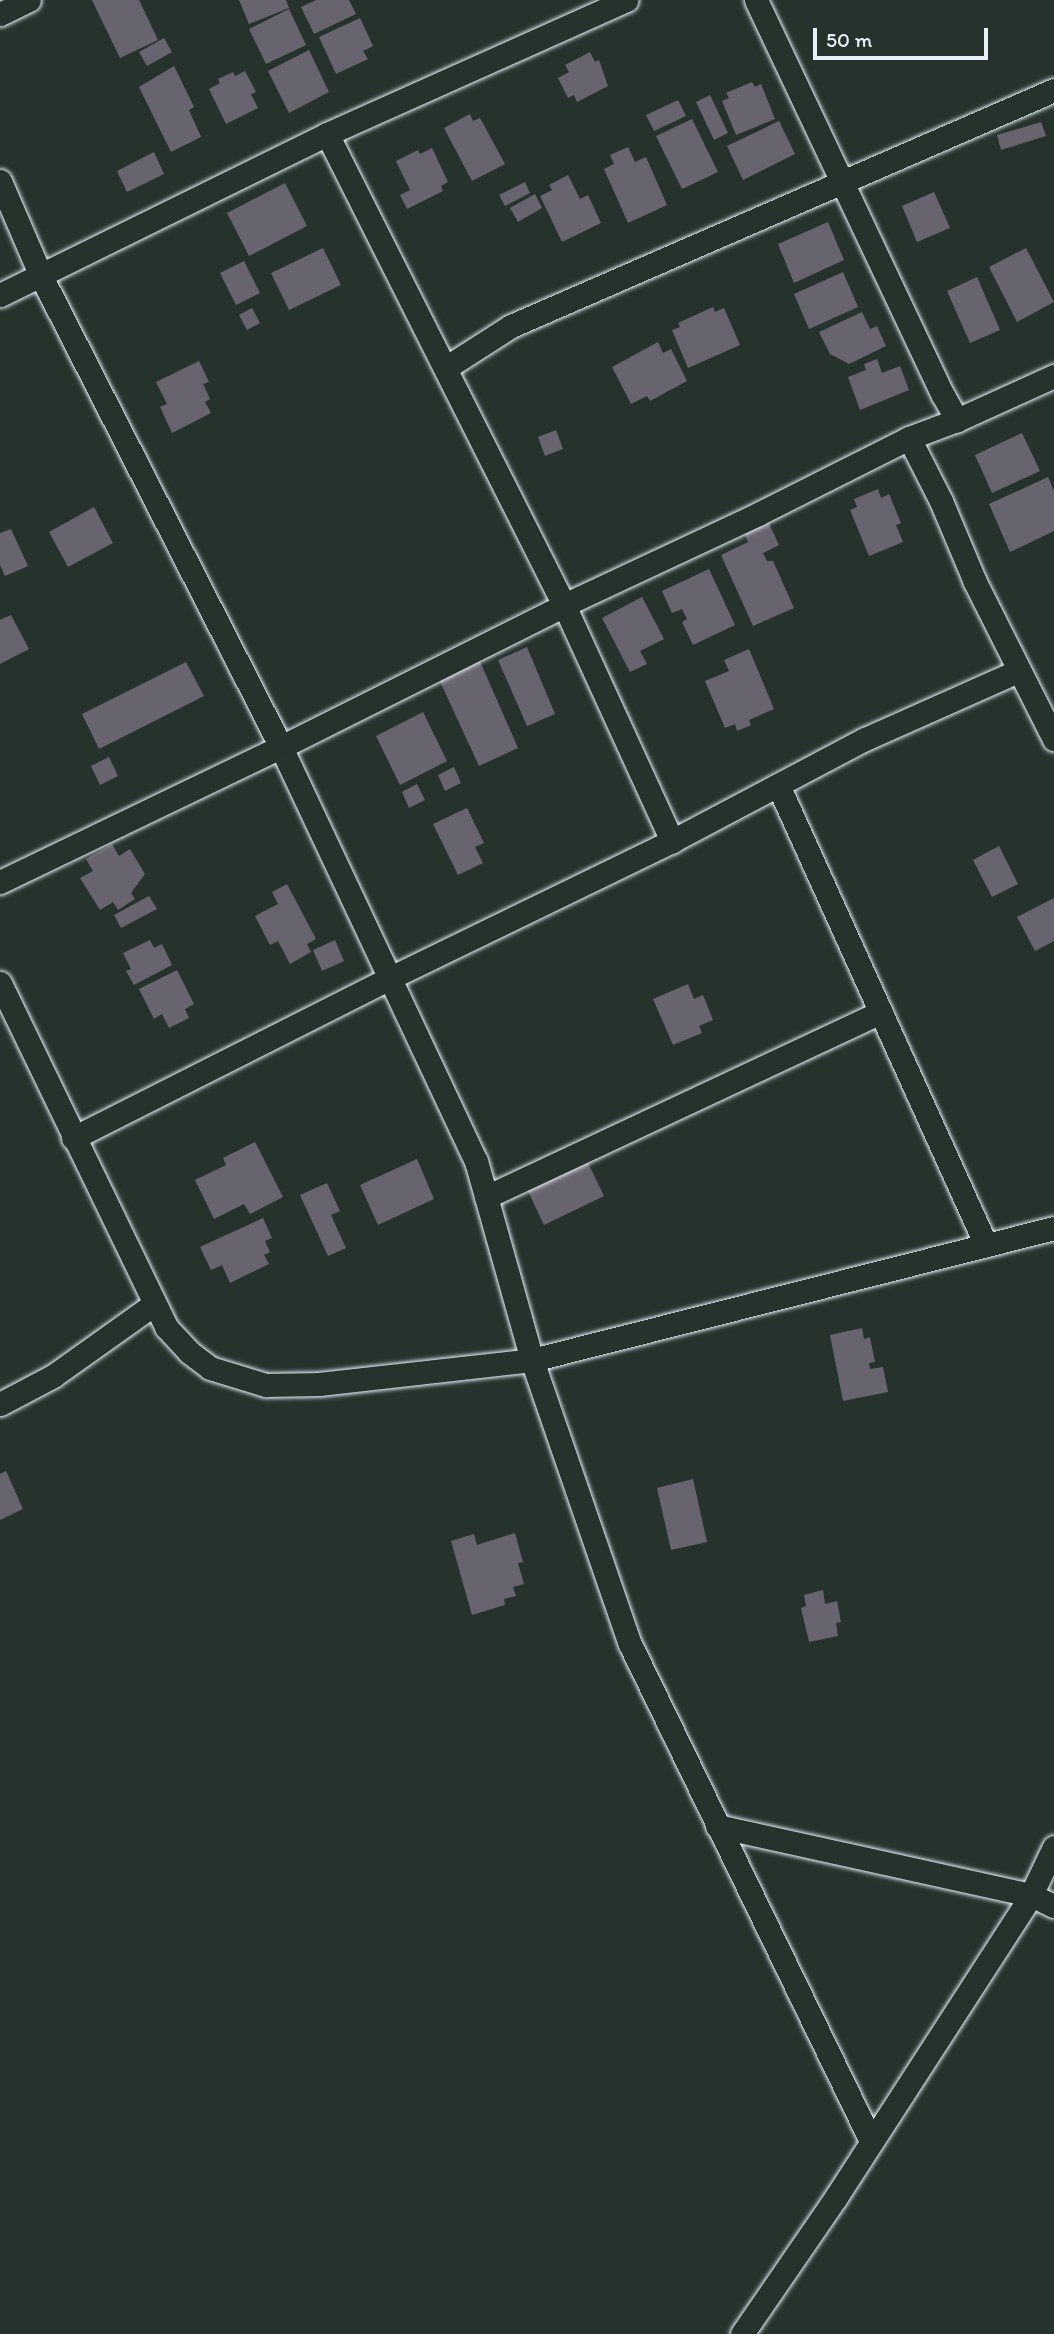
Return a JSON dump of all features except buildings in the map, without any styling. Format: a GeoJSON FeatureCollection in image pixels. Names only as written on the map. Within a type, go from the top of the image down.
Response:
{"type":"FeatureCollection","features":[{"type":"Feature","properties":{"kind":"street"},"geometry":{"type":"LineString","coordinates":[[0,14],[29,0]]}},
{"type":"Feature","properties":{"kind":"street"},"geometry":{"type":"LineString","coordinates":[[0,295],[327,134],[626,0]]}},
{"type":"Feature","properties":{"kind":"street"},"geometry":{"type":"LineString","coordinates":[[756,0],[957,420]]}},
{"type":"Feature","properties":{"kind":"street"},"geometry":{"type":"LineString","coordinates":[[447,367],[511,326],[841,180],[1054,90]]}},
{"type":"Feature","properties":{"kind":"street"},"geometry":{"type":"LineString","coordinates":[[327,134],[447,367],[564,605],[672,841]]}},
{"type":"Feature","properties":{"kind":"street"},"geometry":{"type":"LineString","coordinates":[[0,181],[41,276],[281,747],[476,1161],[532,1360],[630,1644],[871,2141]]}},
{"type":"Feature","properties":{"kind":"street"},"geometry":{"type":"LineString","coordinates":[[0,882],[909,438],[957,420],[1054,376]]}},
{"type":"Feature","properties":{"kind":"street"},"geometry":{"type":"LineString","coordinates":[[909,438],[941,501],[975,582],[1054,739]]}},
{"type":"Feature","properties":{"kind":"street"},"geometry":{"type":"LineString","coordinates":[[73,1138],[388,979],[672,841],[866,739],[1018,671]]}},
{"type":"Feature","properties":{"kind":"street"},"geometry":{"type":"LineString","coordinates":[[778,785],[986,1245]]}},
{"type":"Feature","properties":{"kind":"street"},"geometry":{"type":"LineString","coordinates":[[0,983],[153,1306],[166,1326],[190,1352],[210,1368],[266,1385],[319,1384],[532,1360],[1054,1228]]}},
{"type":"Feature","properties":{"kind":"street"},"geometry":{"type":"LineString","coordinates":[[486,1197],[881,1012]]}},
{"type":"Feature","properties":{"kind":"street"},"geometry":{"type":"LineString","coordinates":[[0,1404],[53,1377],[153,1306]]}},
{"type":"Feature","properties":{"kind":"street"},"geometry":{"type":"LineString","coordinates":[[717,1826],[1031,1895],[1054,1906]]}},
{"type":"Feature","properties":{"kind":"street"},"geometry":{"type":"LineString","coordinates":[[742,2334],[1031,1895],[1054,1847]]}}]}
